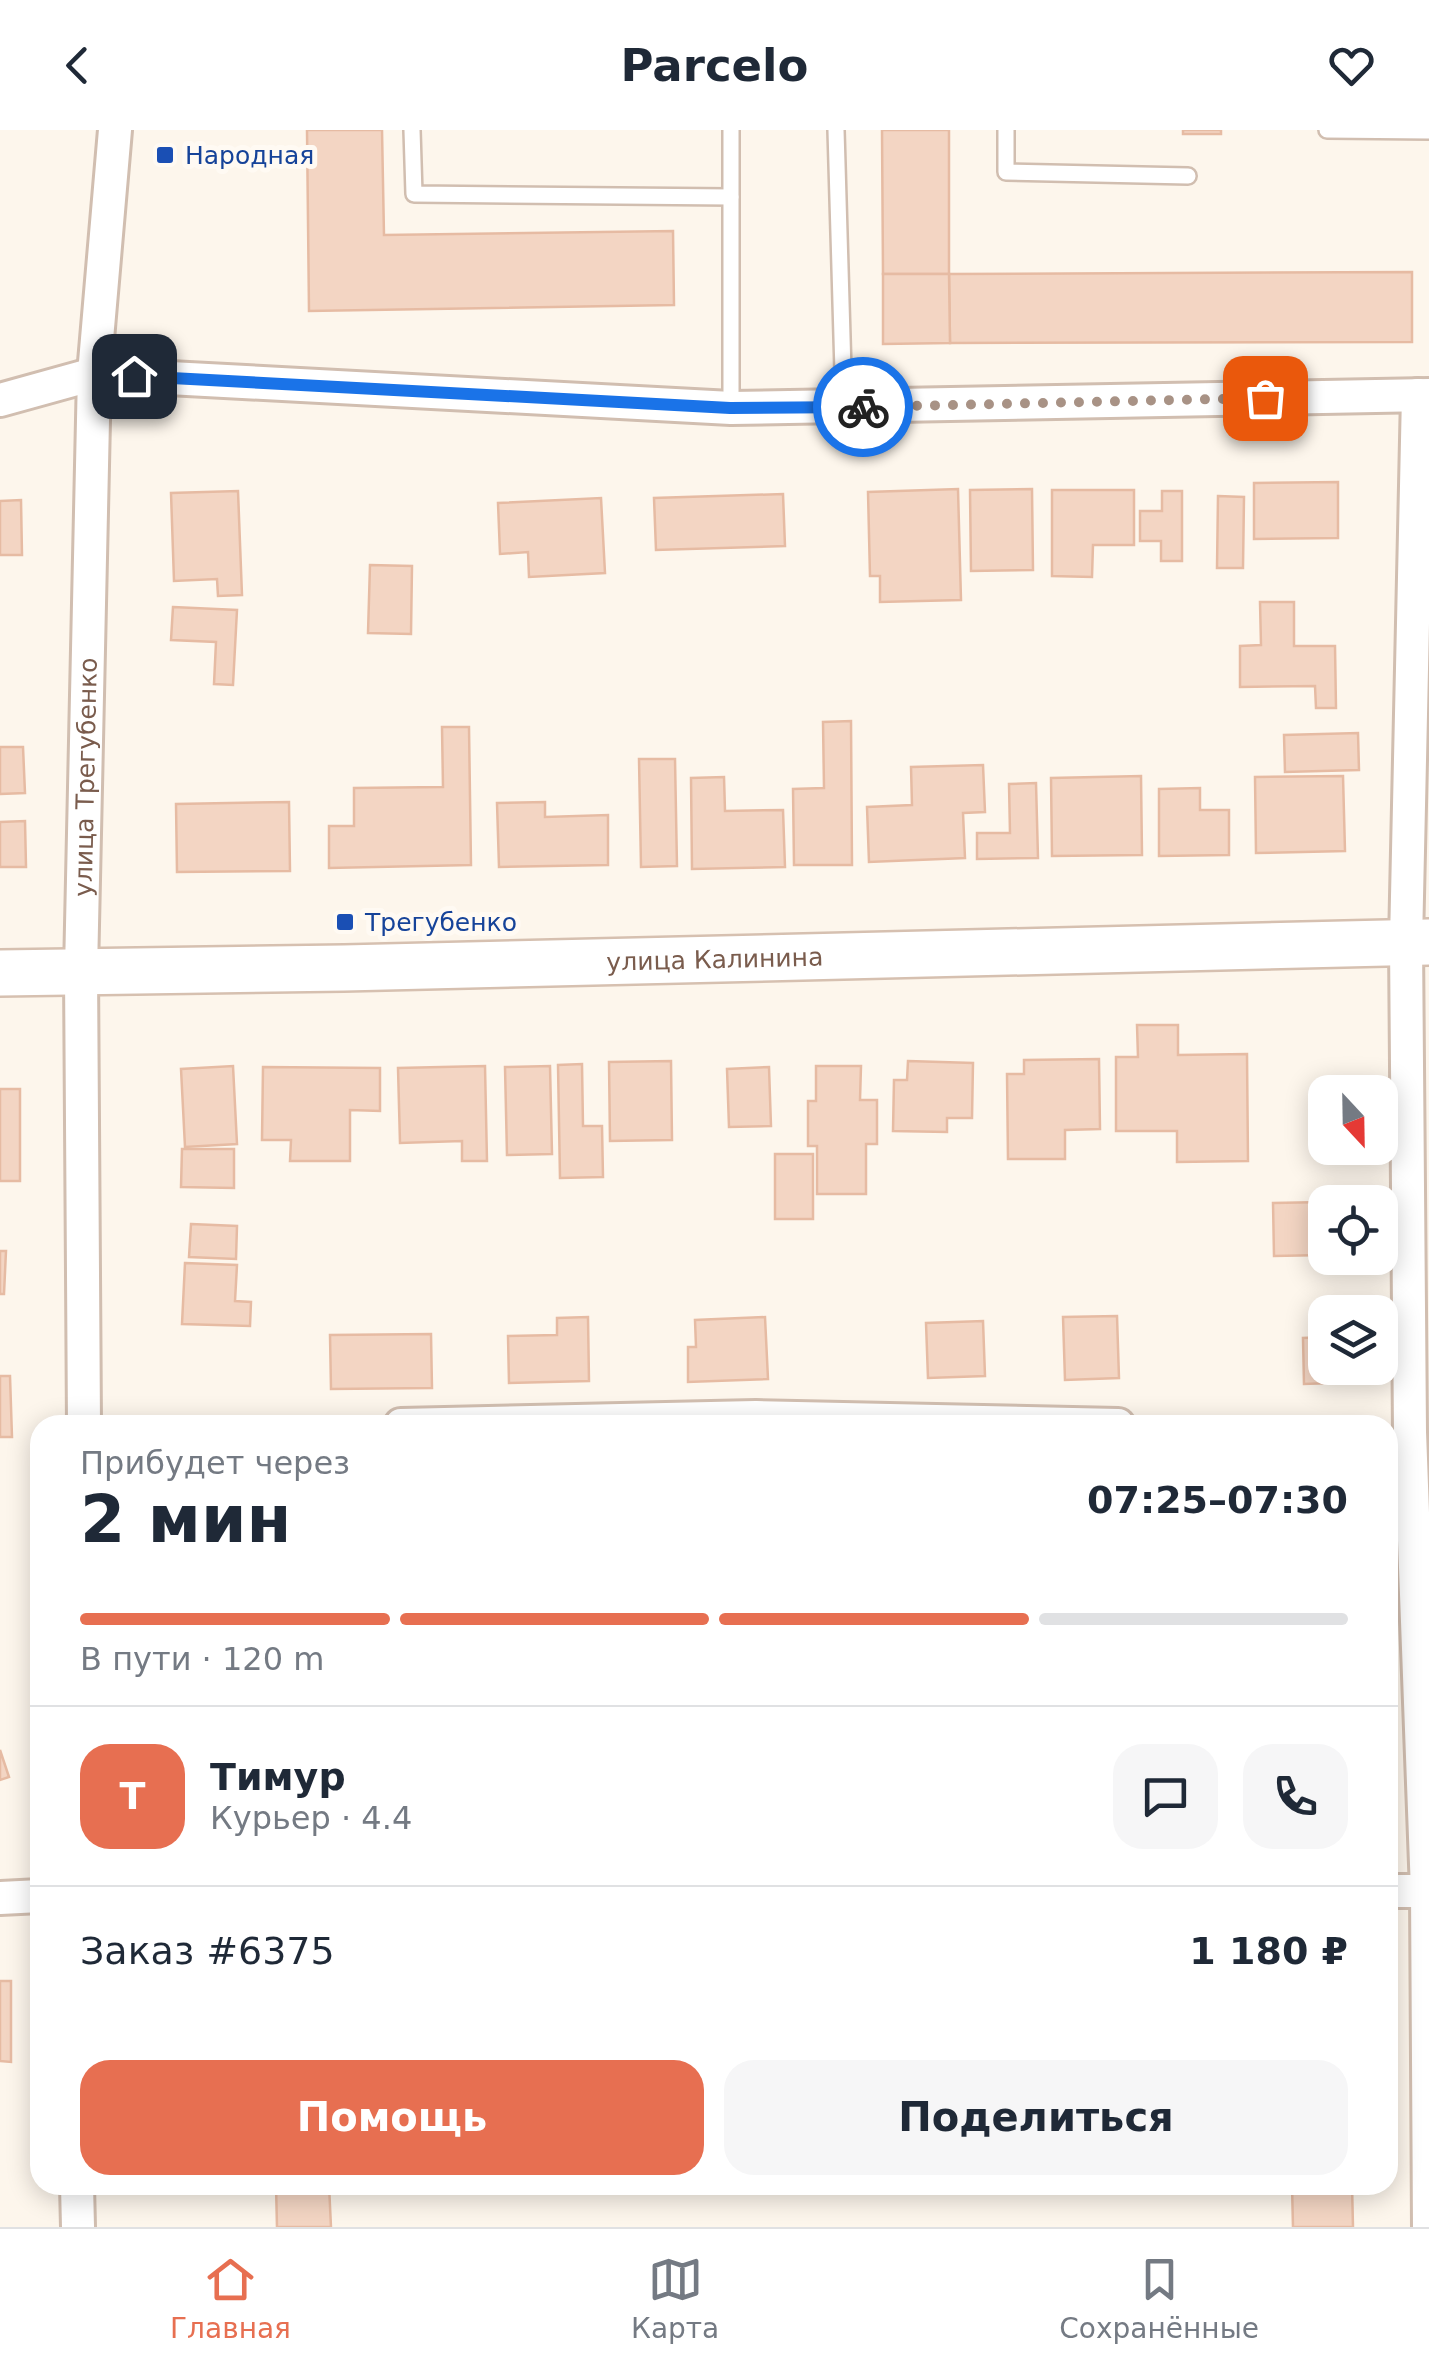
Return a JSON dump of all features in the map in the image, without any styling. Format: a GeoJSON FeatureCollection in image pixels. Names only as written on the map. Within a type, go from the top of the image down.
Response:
{"type":"FeatureCollection","features":[{"type":"Feature","properties":{"kind":"street","name":"улица Трегубенко"},"geometry":{"type":"LineString","coordinates":[[84,1415],[80,971],[94,374],[114,130]]}},
{"type":"Feature","properties":{"kind":"street"},"geometry":{"type":"LineString","coordinates":[[0,400],[94,374],[730,408],[1424,395],[1417,942],[1399,1432],[1428,1891],[1429,2227]]}},
{"type":"Feature","properties":{"kind":"street","name":"улица Калинина"},"geometry":{"type":"LineString","coordinates":[[0,972],[403,967],[1417,942]]}},
{"type":"Feature","properties":{"kind":"street"},"geometry":{"type":"LineString","coordinates":[[1398,1891],[1428,1891]]}},
{"type":"Feature","properties":{"kind":"street"},"geometry":{"type":"LineString","coordinates":[[0,1898],[30,1896]]}},
{"type":"Feature","properties":{"kind":"street"},"geometry":{"type":"LineString","coordinates":[[78,2195],[78,2227]]}},
{"type":"Feature","properties":{"kind":"lane"},"geometry":{"type":"LineString","coordinates":[[412,130],[414,194],[731,197]]}},
{"type":"Feature","properties":{"kind":"lane"},"geometry":{"type":"LineString","coordinates":[[730,408],[731,130]]}},
{"type":"Feature","properties":{"kind":"lane"},"geometry":{"type":"LineString","coordinates":[[836,130],[844,407]]}},
{"type":"Feature","properties":{"kind":"lane"},"geometry":{"type":"LineString","coordinates":[[1006,130],[1006,172],[1188,176]]}},
{"type":"Feature","properties":{"kind":"lane"},"geometry":{"type":"LineString","coordinates":[[1328,130],[1429,130]]}},
{"type":"Feature","properties":{"kind":"building"},"geometry":{"type":"Polygon","coordinates":[[[307,130],[382,130],[384,235],[673,231],[674,305],[309,311],[307,130]]]}},
{"type":"Feature","properties":{"kind":"building"},"geometry":{"type":"Polygon","coordinates":[[[882,130],[949,130],[949,274],[883,274],[882,130]]]}},
{"type":"Feature","properties":{"kind":"building"},"geometry":{"type":"Polygon","coordinates":[[[1183,130],[1221,130],[1221,134],[1183,134],[1183,130]]]}},
{"type":"Feature","properties":{"kind":"building"},"geometry":{"type":"Polygon","coordinates":[[[1412,272],[1412,342],[950,343],[949,274],[1412,272]]]}},
{"type":"Feature","properties":{"kind":"building"},"geometry":{"type":"Polygon","coordinates":[[[883,274],[949,274],[950,343],[883,344],[883,274]]]}},
{"type":"Feature","properties":{"kind":"building"},"geometry":{"type":"Polygon","coordinates":[[[1338,482],[1338,538],[1254,539],[1254,483],[1338,482]]]}},
{"type":"Feature","properties":{"kind":"building"},"geometry":{"type":"Polygon","coordinates":[[[958,489],[961,600],[880,602],[880,576],[870,576],[868,492],[958,489]]]}},
{"type":"Feature","properties":{"kind":"building"},"geometry":{"type":"Polygon","coordinates":[[[1032,489],[1033,570],[971,571],[970,490],[1032,489]]]}},
{"type":"Feature","properties":{"kind":"building"},"geometry":{"type":"Polygon","coordinates":[[[1052,490],[1134,490],[1134,545],[1093,545],[1092,577],[1052,576],[1052,490]]]}},
{"type":"Feature","properties":{"kind":"building"},"geometry":{"type":"Polygon","coordinates":[[[238,491],[242,595],[218,596],[217,579],[174,581],[171,493],[238,491]]]}},
{"type":"Feature","properties":{"kind":"building"},"geometry":{"type":"Polygon","coordinates":[[[1162,491],[1182,491],[1182,561],[1161,561],[1161,541],[1140,541],[1140,511],[1162,511],[1162,491]]]}},
{"type":"Feature","properties":{"kind":"building"},"geometry":{"type":"Polygon","coordinates":[[[783,494],[785,546],[656,550],[654,498],[783,494]]]}},
{"type":"Feature","properties":{"kind":"building"},"geometry":{"type":"Polygon","coordinates":[[[1218,496],[1244,497],[1243,568],[1217,568],[1218,496]]]}},
{"type":"Feature","properties":{"kind":"building"},"geometry":{"type":"Polygon","coordinates":[[[601,498],[605,573],[529,577],[528,552],[500,554],[498,503],[601,498]]]}},
{"type":"Feature","properties":{"kind":"building"},"geometry":{"type":"Polygon","coordinates":[[[21,500],[22,555],[0,555],[0,501],[21,500]]]}},
{"type":"Feature","properties":{"kind":"building"},"geometry":{"type":"Polygon","coordinates":[[[370,565],[412,566],[411,634],[368,633],[370,565]]]}},
{"type":"Feature","properties":{"kind":"building"},"geometry":{"type":"Polygon","coordinates":[[[1260,602],[1294,602],[1294,646],[1335,646],[1336,708],[1316,708],[1315,686],[1240,687],[1240,646],[1261,645],[1260,602]]]}},
{"type":"Feature","properties":{"kind":"building"},"geometry":{"type":"Polygon","coordinates":[[[173,607],[237,610],[233,685],[214,684],[216,642],[171,640],[173,607]]]}},
{"type":"Feature","properties":{"kind":"building"},"geometry":{"type":"Polygon","coordinates":[[[851,721],[852,865],[794,865],[793,789],[824,788],[823,722],[851,721]]]}},
{"type":"Feature","properties":{"kind":"building"},"geometry":{"type":"Polygon","coordinates":[[[442,727],[469,727],[471,865],[329,868],[329,826],[354,826],[354,788],[443,787],[442,727]]]}},
{"type":"Feature","properties":{"kind":"building"},"geometry":{"type":"Polygon","coordinates":[[[1358,733],[1359,770],[1285,772],[1284,735],[1358,733]]]}},
{"type":"Feature","properties":{"kind":"building"},"geometry":{"type":"Polygon","coordinates":[[[0,747],[23,747],[25,793],[0,794],[0,747]]]}},
{"type":"Feature","properties":{"kind":"building"},"geometry":{"type":"Polygon","coordinates":[[[639,759],[675,759],[677,866],[641,867],[639,759]]]}},
{"type":"Feature","properties":{"kind":"building"},"geometry":{"type":"Polygon","coordinates":[[[983,765],[985,812],[963,813],[965,858],[869,862],[867,807],[912,805],[911,767],[983,765]]]}},
{"type":"Feature","properties":{"kind":"building"},"geometry":{"type":"Polygon","coordinates":[[[1141,776],[1142,855],[1052,856],[1051,778],[1141,776]]]}},
{"type":"Feature","properties":{"kind":"building"},"geometry":{"type":"Polygon","coordinates":[[[1343,776],[1345,851],[1256,853],[1255,777],[1343,776]]]}},
{"type":"Feature","properties":{"kind":"building"},"geometry":{"type":"Polygon","coordinates":[[[724,777],[725,811],[783,810],[785,867],[692,869],[691,778],[724,777]]]}},
{"type":"Feature","properties":{"kind":"building"},"geometry":{"type":"Polygon","coordinates":[[[1036,783],[1038,858],[977,859],[977,833],[1010,833],[1009,784],[1036,783]]]}},
{"type":"Feature","properties":{"kind":"building"},"geometry":{"type":"Polygon","coordinates":[[[1200,788],[1200,810],[1229,810],[1229,855],[1159,856],[1159,789],[1200,788]]]}},
{"type":"Feature","properties":{"kind":"building"},"geometry":{"type":"Polygon","coordinates":[[[289,802],[290,871],[177,872],[176,804],[289,802]]]}},
{"type":"Feature","properties":{"kind":"building"},"geometry":{"type":"Polygon","coordinates":[[[545,802],[545,817],[608,815],[608,865],[499,867],[497,803],[545,802]]]}},
{"type":"Feature","properties":{"kind":"building"},"geometry":{"type":"Polygon","coordinates":[[[25,821],[26,867],[0,867],[0,822],[25,821]]]}},
{"type":"Feature","properties":{"kind":"building"},"geometry":{"type":"Polygon","coordinates":[[[1137,1025],[1178,1025],[1178,1055],[1247,1054],[1248,1161],[1177,1162],[1177,1131],[1116,1131],[1116,1057],[1138,1057],[1137,1025]]]}},
{"type":"Feature","properties":{"kind":"building"},"geometry":{"type":"Polygon","coordinates":[[[1099,1059],[1100,1129],[1065,1130],[1065,1159],[1008,1159],[1007,1074],[1024,1074],[1024,1060],[1099,1059]]]}},
{"type":"Feature","properties":{"kind":"building"},"geometry":{"type":"Polygon","coordinates":[[[671,1061],[672,1140],[610,1141],[609,1062],[671,1061]]]}},
{"type":"Feature","properties":{"kind":"building"},"geometry":{"type":"Polygon","coordinates":[[[908,1061],[973,1063],[972,1118],[947,1118],[947,1132],[893,1131],[894,1080],[907,1080],[908,1061]]]}},
{"type":"Feature","properties":{"kind":"building"},"geometry":{"type":"Polygon","coordinates":[[[582,1064],[583,1126],[602,1126],[603,1177],[560,1178],[558,1065],[582,1064]]]}},
{"type":"Feature","properties":{"kind":"building"},"geometry":{"type":"Polygon","coordinates":[[[233,1066],[237,1144],[185,1147],[181,1069],[233,1066]]]}},
{"type":"Feature","properties":{"kind":"building"},"geometry":{"type":"Polygon","coordinates":[[[485,1066],[487,1161],[462,1161],[462,1141],[400,1143],[398,1068],[485,1066]]]}},
{"type":"Feature","properties":{"kind":"building"},"geometry":{"type":"Polygon","coordinates":[[[550,1066],[552,1154],[507,1155],[505,1067],[550,1066]]]}},
{"type":"Feature","properties":{"kind":"building"},"geometry":{"type":"Polygon","coordinates":[[[816,1066],[861,1066],[860,1100],[877,1100],[877,1144],[866,1144],[866,1194],[817,1194],[817,1146],[808,1146],[808,1101],[816,1101],[816,1066]]]}},
{"type":"Feature","properties":{"kind":"building"},"geometry":{"type":"Polygon","coordinates":[[[263,1067],[380,1068],[380,1111],[350,1110],[350,1161],[290,1161],[291,1140],[262,1140],[263,1067]]]}},
{"type":"Feature","properties":{"kind":"building"},"geometry":{"type":"Polygon","coordinates":[[[769,1067],[771,1126],[729,1127],[727,1069],[769,1067]]]}},
{"type":"Feature","properties":{"kind":"building"},"geometry":{"type":"Polygon","coordinates":[[[0,1089],[20,1089],[20,1181],[0,1181],[0,1089]]]}},
{"type":"Feature","properties":{"kind":"building"},"geometry":{"type":"Polygon","coordinates":[[[182,1149],[234,1149],[234,1188],[181,1187],[182,1149]]]}},
{"type":"Feature","properties":{"kind":"building"},"geometry":{"type":"Polygon","coordinates":[[[775,1154],[813,1154],[813,1219],[775,1219],[775,1154]]]}},
{"type":"Feature","properties":{"kind":"building"},"geometry":{"type":"Polygon","coordinates":[[[1308,1202],[1308,1255],[1274,1256],[1273,1203],[1308,1202]]]}},
{"type":"Feature","properties":{"kind":"building"},"geometry":{"type":"Polygon","coordinates":[[[191,1224],[237,1226],[236,1259],[189,1257],[191,1224]]]}},
{"type":"Feature","properties":{"kind":"building"},"geometry":{"type":"Polygon","coordinates":[[[0,1251],[6,1251],[4,1294],[0,1294],[0,1251]]]}},
{"type":"Feature","properties":{"kind":"building"},"geometry":{"type":"Polygon","coordinates":[[[185,1263],[237,1265],[235,1301],[251,1302],[250,1326],[182,1324],[185,1263]]]}},
{"type":"Feature","properties":{"kind":"building"},"geometry":{"type":"Polygon","coordinates":[[[1117,1316],[1119,1378],[1065,1380],[1063,1317],[1117,1316]]]}},
{"type":"Feature","properties":{"kind":"building"},"geometry":{"type":"Polygon","coordinates":[[[588,1317],[589,1381],[509,1383],[508,1336],[557,1335],[557,1318],[588,1317]]]}},
{"type":"Feature","properties":{"kind":"building"},"geometry":{"type":"Polygon","coordinates":[[[765,1317],[768,1379],[688,1382],[688,1347],[696,1347],[695,1320],[765,1317]]]}},
{"type":"Feature","properties":{"kind":"building"},"geometry":{"type":"Polygon","coordinates":[[[983,1321],[985,1376],[928,1378],[926,1323],[983,1321]]]}},
{"type":"Feature","properties":{"kind":"building"},"geometry":{"type":"Polygon","coordinates":[[[431,1334],[432,1388],[331,1389],[330,1335],[431,1334]]]}},
{"type":"Feature","properties":{"kind":"building"},"geometry":{"type":"Polygon","coordinates":[[[1303,1338],[1308,1338],[1308,1384],[1304,1384],[1303,1338]]]}},
{"type":"Feature","properties":{"kind":"building"},"geometry":{"type":"Polygon","coordinates":[[[0,1376],[10,1376],[12,1437],[0,1437],[0,1376]]]}},
{"type":"Feature","properties":{"kind":"building"},"geometry":{"type":"Polygon","coordinates":[[[0,1750],[9,1777],[0,1780],[0,1750]]]}},
{"type":"Feature","properties":{"kind":"building"},"geometry":{"type":"Polygon","coordinates":[[[0,1981],[11,1981],[11,2062],[0,2061],[0,1981]]]}},
{"type":"Feature","properties":{"kind":"building"},"geometry":{"type":"Polygon","coordinates":[[[276,2195],[329,2195],[331,2227],[277,2227],[276,2195]]]}},
{"type":"Feature","properties":{"kind":"building"},"geometry":{"type":"Polygon","coordinates":[[[1292,2195],[1352,2195],[1353,2227],[1293,2227],[1292,2195]]]}},
{"type":"Feature","properties":{"kind":"way so far"},"geometry":{"type":"LineString","coordinates":[[863,407],[1265,398]]}},
{"type":"Feature","properties":{"kind":"place","name":"Народная"},"geometry":{"type":"Point","coordinates":[165,155]}},
{"type":"Feature","properties":{"kind":"place","name":"Трегубенко"},"geometry":{"type":"Point","coordinates":[345,922]}},
{"type":"Feature","properties":{"kind":"route"},"geometry":{"type":"LineString","coordinates":[[134,376],[730,408],[863,407]]}}]}
